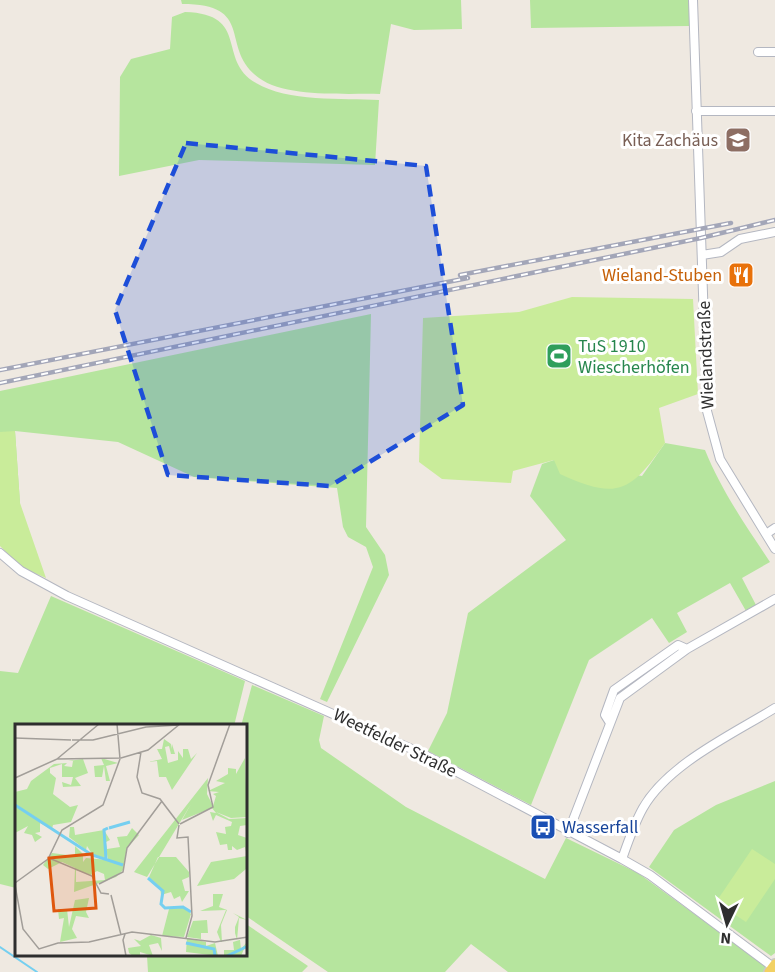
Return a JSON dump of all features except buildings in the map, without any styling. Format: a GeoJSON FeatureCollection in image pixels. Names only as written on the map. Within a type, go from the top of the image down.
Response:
{"type":"FeatureCollection","features":[{"type":"Feature","properties":{"kind":"street","name":"Wielandstraße"},"geometry":{"type":"LineString","coordinates":[[693,0],[705,399],[709,423],[720,459],[775,549]]}},
{"type":"Feature","properties":{"kind":"street"},"geometry":{"type":"LineString","coordinates":[[758,52],[775,52]]}},
{"type":"Feature","properties":{"kind":"street"},"geometry":{"type":"LineString","coordinates":[[696,111],[775,111]]}},
{"type":"Feature","properties":{"kind":"street"},"geometry":{"type":"LineString","coordinates":[[702,255],[721,252],[740,239],[775,232]]}},
{"type":"Feature","properties":{"kind":"street"},"geometry":{"type":"LineString","coordinates":[[766,534],[775,528]]}},
{"type":"Feature","properties":{"kind":"street","name":"Weetfelder Straße"},"geometry":{"type":"LineString","coordinates":[[0,553],[21,571],[67,596],[412,749],[568,833],[622,859],[650,875],[772,968]]}},
{"type":"Feature","properties":{"kind":"street"},"geometry":{"type":"LineString","coordinates":[[568,833],[620,698],[687,649],[775,598]]}},
{"type":"Feature","properties":{"kind":"street"},"geometry":{"type":"LineString","coordinates":[[610,723],[605,715],[614,690],[678,645],[687,649]]}},
{"type":"Feature","properties":{"kind":"street"},"geometry":{"type":"LineString","coordinates":[[647,666],[652,674]]}},
{"type":"Feature","properties":{"kind":"street"},"geometry":{"type":"LineString","coordinates":[[634,675],[640,683]]}},
{"type":"Feature","properties":{"kind":"street"},"geometry":{"type":"LineString","coordinates":[[622,859],[643,807],[664,782],[681,767],[775,708]]}},
{"type":"Feature","properties":{"kind":"highlighted area"},"geometry":{"type":"Polygon","coordinates":[[[186,143],[426,166],[463,405],[330,486],[168,475],[115,310],[186,143]]]}},
{"type":"Feature","properties":{"kind":"green space"},"geometry":{"type":"Polygon","coordinates":[[[181,0],[461,0],[462,29],[414,30],[391,24],[380,94],[300,92],[271,84],[259,78],[247,66],[240,54],[229,20],[220,11],[205,6],[182,4],[181,0]]]}},
{"type":"Feature","properties":{"kind":"green space"},"geometry":{"type":"Polygon","coordinates":[[[530,0],[689,0],[689,26],[531,28],[530,0]]]}},
{"type":"Feature","properties":{"kind":"green space"},"geometry":{"type":"Polygon","coordinates":[[[185,12],[205,15],[218,21],[226,29],[237,62],[244,73],[256,83],[269,89],[316,98],[379,100],[375,165],[199,160],[119,176],[120,77],[131,59],[170,49],[172,17],[185,12]]]}},
{"type":"Feature","properties":{"kind":"green space","name":"TuS 1910 Wiescherhöfen"},"geometry":{"type":"Polygon","coordinates":[[[572,297],[693,299],[698,394],[659,408],[665,443],[642,473],[621,487],[609,489],[579,482],[560,474],[554,460],[513,471],[511,483],[442,479],[419,462],[423,318],[519,312],[572,297]]]}},
{"type":"Feature","properties":{"kind":"green space"},"geometry":{"type":"Polygon","coordinates":[[[371,314],[366,527],[385,555],[389,575],[327,702],[320,699],[373,567],[366,547],[348,537],[343,527],[337,488],[194,477],[118,442],[15,431],[20,503],[0,507],[0,391],[371,314]]]}},
{"type":"Feature","properties":{"kind":"green space"},"geometry":{"type":"Polygon","coordinates":[[[15,431],[20,503],[46,578],[21,567],[0,546],[0,432],[15,431]]]}},
{"type":"Feature","properties":{"kind":"green space"},"geometry":{"type":"Polygon","coordinates":[[[665,443],[705,450],[726,494],[770,562],[742,578],[756,605],[746,611],[730,583],[677,613],[687,632],[669,643],[652,618],[589,660],[531,805],[428,751],[447,713],[468,613],[566,540],[530,496],[542,464],[554,460],[642,476],[665,443]]]}},
{"type":"Feature","properties":{"kind":"green space"},"geometry":{"type":"Polygon","coordinates":[[[51,596],[245,681],[234,724],[15,724],[15,888],[0,884],[0,671],[18,673],[51,596]]]}},
{"type":"Feature","properties":{"kind":"green space"},"geometry":{"type":"Polygon","coordinates":[[[252,685],[324,716],[319,740],[321,748],[406,807],[545,879],[566,838],[638,873],[770,969],[767,972],[508,972],[471,944],[445,972],[328,972],[248,917],[248,724],[242,724],[252,685]]]}},
{"type":"Feature","properties":{"kind":"green space"},"geometry":{"type":"Polygon","coordinates":[[[775,781],[775,953],[771,956],[649,867],[674,830],[716,805],[775,781]]]}},
{"type":"Feature","properties":{"kind":"green space"},"geometry":{"type":"Polygon","coordinates":[[[752,849],[775,864],[775,879],[746,922],[716,902],[752,849]]]}},
{"type":"Feature","properties":{"kind":"green space"},"geometry":{"type":"Polygon","coordinates":[[[248,925],[308,966],[302,972],[148,972],[147,957],[248,957],[248,925]]]}},
{"type":"Feature","properties":{"kind":"waterway"},"geometry":{"type":"LineString","coordinates":[[0,947],[37,972]]}},
{"type":"Feature","properties":{"kind":"railway"},"geometry":{"type":"LineString","coordinates":[[0,383],[701,238],[775,220]]}},
{"type":"Feature","properties":{"kind":"railway"},"geometry":{"type":"LineString","coordinates":[[460,275],[731,223]]}},
{"type":"Feature","properties":{"kind":"railway"},"geometry":{"type":"LineString","coordinates":[[0,370],[468,278]]}},
{"type":"Feature","properties":{"kind":"place","name":"Kita Zachäus"},"geometry":{"type":"Point","coordinates":[738,140]}},
{"type":"Feature","properties":{"kind":"place","name":"Wieland-Stuben"},"geometry":{"type":"Point","coordinates":[741,275]}},
{"type":"Feature","properties":{"kind":"place","name":"TuS 1910 Wiescherhöfen"},"geometry":{"type":"Point","coordinates":[559,356]}},
{"type":"Feature","properties":{"kind":"place","name":"Wasserfall"},"geometry":{"type":"Point","coordinates":[543,827]}}]}
